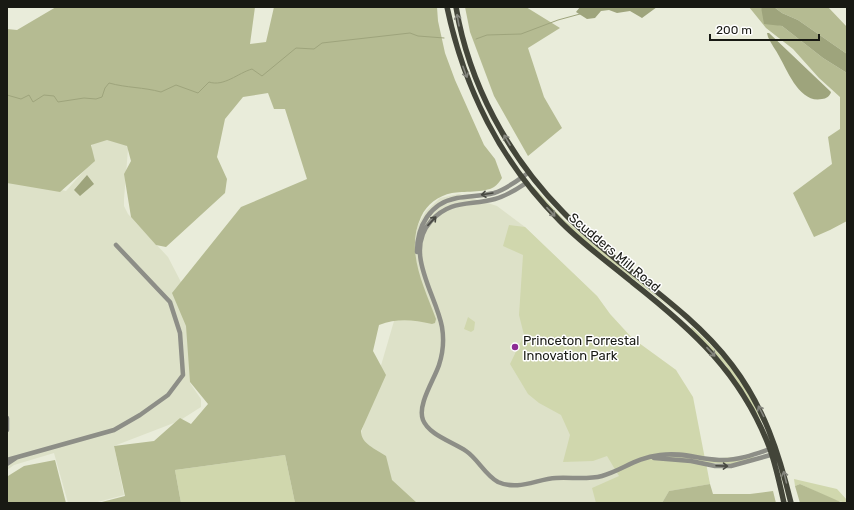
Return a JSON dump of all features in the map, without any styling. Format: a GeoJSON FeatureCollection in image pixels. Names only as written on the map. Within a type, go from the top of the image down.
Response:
{"type":"FeatureCollection","features":[{"type":"Feature","properties":{"kind":"main road","name":"Scudders Mill Road"},"geometry":{"type":"LineString","coordinates":[[447,7],[457,47],[477,102],[498,142],[526,182],[570,231],[666,309],[720,361],[751,408],[771,452],[784,503]]}},
{"type":"Feature","properties":{"kind":"main road","name":"Scudders Mill Road"},"geometry":{"type":"LineString","coordinates":[[456,7],[465,47],[481,92],[494,119],[516,156],[562,212],[584,233],[686,317],[716,345],[748,388],[767,423],[778,450],[791,503]]}},
{"type":"Feature","properties":{"kind":"street"},"geometry":{"type":"LineString","coordinates":[[424,270],[419,261],[417,240],[421,226],[433,210],[453,199],[501,190],[528,172]]}},
{"type":"Feature","properties":{"kind":"street"},"geometry":{"type":"LineString","coordinates":[[526,182],[501,198],[457,204],[439,214],[427,226],[422,240],[420,254],[442,325],[443,340],[439,365],[422,409],[423,419],[430,429],[465,450],[496,481],[511,485],[556,478],[597,477],[611,473],[636,460],[670,454],[685,454],[725,460],[771,452]]}},
{"type":"Feature","properties":{"kind":"street"},"geometry":{"type":"LineString","coordinates":[[7,460],[114,430],[140,415],[168,395],[183,375],[180,333],[170,302],[116,245]]}},
{"type":"Feature","properties":{"kind":"street"},"geometry":{"type":"LineString","coordinates":[[7,418],[7,430]]}},
{"type":"Feature","properties":{"kind":"street"},"geometry":{"type":"LineString","coordinates":[[647,457],[684,460],[714,466],[731,466],[778,450]]}},
{"type":"Feature","properties":{"kind":"street"},"geometry":{"type":"LineString","coordinates":[[684,460],[685,454]]}},
{"type":"Feature","properties":{"kind":"street"},"geometry":{"type":"LineString","coordinates":[[7,464],[17,457]]}},
{"type":"Feature","properties":{"kind":"shaded area"},"geometry":{"type":"Polygon","coordinates":[[[56,7],[255,7],[250,44],[266,42],[274,7],[437,7],[438,21],[445,53],[455,80],[484,145],[495,159],[502,178],[494,187],[490,189],[452,193],[442,196],[430,204],[423,212],[417,230],[415,243],[416,256],[422,281],[436,319],[435,323],[393,321],[379,325],[373,351],[386,375],[361,431],[362,436],[366,443],[386,456],[392,480],[417,503],[295,503],[285,455],[175,470],[181,503],[98,503],[125,496],[114,446],[154,441],[180,418],[191,424],[208,404],[190,382],[186,326],[172,293],[241,207],[307,179],[285,109],[274,109],[268,93],[243,97],[225,119],[217,157],[227,179],[225,193],[166,247],[156,245],[131,217],[124,174],[131,161],[127,146],[107,140],[91,145],[95,161],[60,192],[7,183],[7,29],[17,30],[56,7]]]}},
{"type":"Feature","properties":{"kind":"shaded area"},"geometry":{"type":"Polygon","coordinates":[[[465,7],[526,7],[560,28],[528,48],[544,97],[562,128],[528,156],[494,96],[470,32],[465,7]]]}},
{"type":"Feature","properties":{"kind":"shaded area"},"geometry":{"type":"Polygon","coordinates":[[[580,7],[657,7],[642,18],[630,11],[617,13],[609,10],[601,11],[595,18],[587,19],[576,12],[580,7]]]}},
{"type":"Feature","properties":{"kind":"shaded area"},"geometry":{"type":"Polygon","coordinates":[[[749,7],[761,7],[764,15],[770,23],[782,26],[823,58],[847,73],[847,221],[814,237],[793,193],[832,164],[828,137],[840,129],[840,97],[819,78],[793,49],[766,28],[749,7]]]}},
{"type":"Feature","properties":{"kind":"shaded area"},"geometry":{"type":"Polygon","coordinates":[[[761,7],[774,7],[782,13],[798,20],[847,54],[847,73],[823,58],[782,26],[764,24],[761,7]]]}},
{"type":"Feature","properties":{"kind":"shaded area"},"geometry":{"type":"Polygon","coordinates":[[[774,7],[828,7],[847,27],[847,54],[798,20],[782,13],[774,7]]]}},
{"type":"Feature","properties":{"kind":"shaded area"},"geometry":{"type":"Polygon","coordinates":[[[767,33],[769,33],[831,92],[829,96],[823,99],[814,99],[807,96],[795,85],[769,40],[767,33]]]}},
{"type":"Feature","properties":{"kind":"shaded area"},"geometry":{"type":"Polygon","coordinates":[[[104,134],[125,143],[128,149],[124,206],[128,214],[168,257],[182,284],[192,374],[190,383],[201,399],[201,407],[179,421],[114,446],[124,495],[94,503],[68,503],[54,453],[14,465],[7,470],[7,178],[66,191],[90,164],[92,145],[96,139],[104,134]]]}},
{"type":"Feature","properties":{"kind":"shaded area"},"geometry":{"type":"Polygon","coordinates":[[[87,175],[94,184],[80,196],[74,190],[87,175]]]}},
{"type":"Feature","properties":{"kind":"shaded area"},"geometry":{"type":"Polygon","coordinates":[[[533,187],[563,219],[681,316],[585,241],[556,214],[533,187]]]}},
{"type":"Feature","properties":{"kind":"shaded area","name":"Princeton Forrestal Innovation Park"},"geometry":{"type":"Polygon","coordinates":[[[459,194],[497,206],[525,227],[597,296],[610,314],[632,338],[676,370],[710,484],[669,491],[662,503],[405,503],[358,444],[399,304],[418,225],[426,211],[440,198],[459,194]]]}},
{"type":"Feature","properties":{"kind":"shaded area"},"geometry":{"type":"Polygon","coordinates":[[[509,225],[525,227],[597,296],[610,314],[632,338],[676,370],[693,397],[705,459],[753,456],[754,458],[732,464],[706,463],[710,484],[669,491],[662,503],[596,503],[592,488],[619,476],[607,456],[593,461],[563,462],[570,435],[561,415],[539,403],[528,394],[510,364],[524,335],[519,315],[523,255],[503,246],[509,225]]]}},
{"type":"Feature","properties":{"kind":"shaded area"},"geometry":{"type":"Polygon","coordinates":[[[468,317],[475,322],[474,330],[471,332],[464,329],[468,317]]]}},
{"type":"Feature","properties":{"kind":"shaded area"},"geometry":{"type":"Polygon","coordinates":[[[692,327],[704,338],[733,371],[749,395],[763,423],[726,366],[691,328],[692,327]]]}},
{"type":"Feature","properties":{"kind":"shaded area"},"geometry":{"type":"Polygon","coordinates":[[[285,455],[295,503],[181,503],[175,470],[285,455]]]}},
{"type":"Feature","properties":{"kind":"shaded area"},"geometry":{"type":"Polygon","coordinates":[[[55,460],[66,503],[7,503],[8,476],[24,466],[55,460]]]}},
{"type":"Feature","properties":{"kind":"shaded area"},"geometry":{"type":"Polygon","coordinates":[[[794,479],[837,489],[847,500],[847,503],[834,500],[800,484],[795,486],[794,479]]]}},
{"type":"Feature","properties":{"kind":"shaded area"},"geometry":{"type":"Polygon","coordinates":[[[710,484],[713,494],[750,494],[773,491],[776,503],[662,503],[669,491],[710,484]]]}},
{"type":"Feature","properties":{"kind":"shaded area"},"geometry":{"type":"Polygon","coordinates":[[[800,484],[843,503],[800,503],[795,486],[800,484]]]}},
{"type":"Feature","properties":{"kind":"waterway"},"geometry":{"type":"LineString","coordinates":[[476,39],[487,35],[521,34],[558,20],[580,14]]}},
{"type":"Feature","properties":{"kind":"waterway"},"geometry":{"type":"LineString","coordinates":[[7,95],[21,99],[29,95],[33,102],[44,95],[54,96],[58,102],[84,98],[96,99],[102,97],[105,88],[109,83],[161,92],[176,85],[198,93],[209,82],[220,83],[252,69],[262,76],[296,48],[314,49],[322,43],[410,33],[418,36],[444,38]]}},
{"type":"Feature","properties":{"kind":"place","name":"Princeton Forrestal Innovation Park"},"geometry":{"type":"Point","coordinates":[515,347]}}]}
